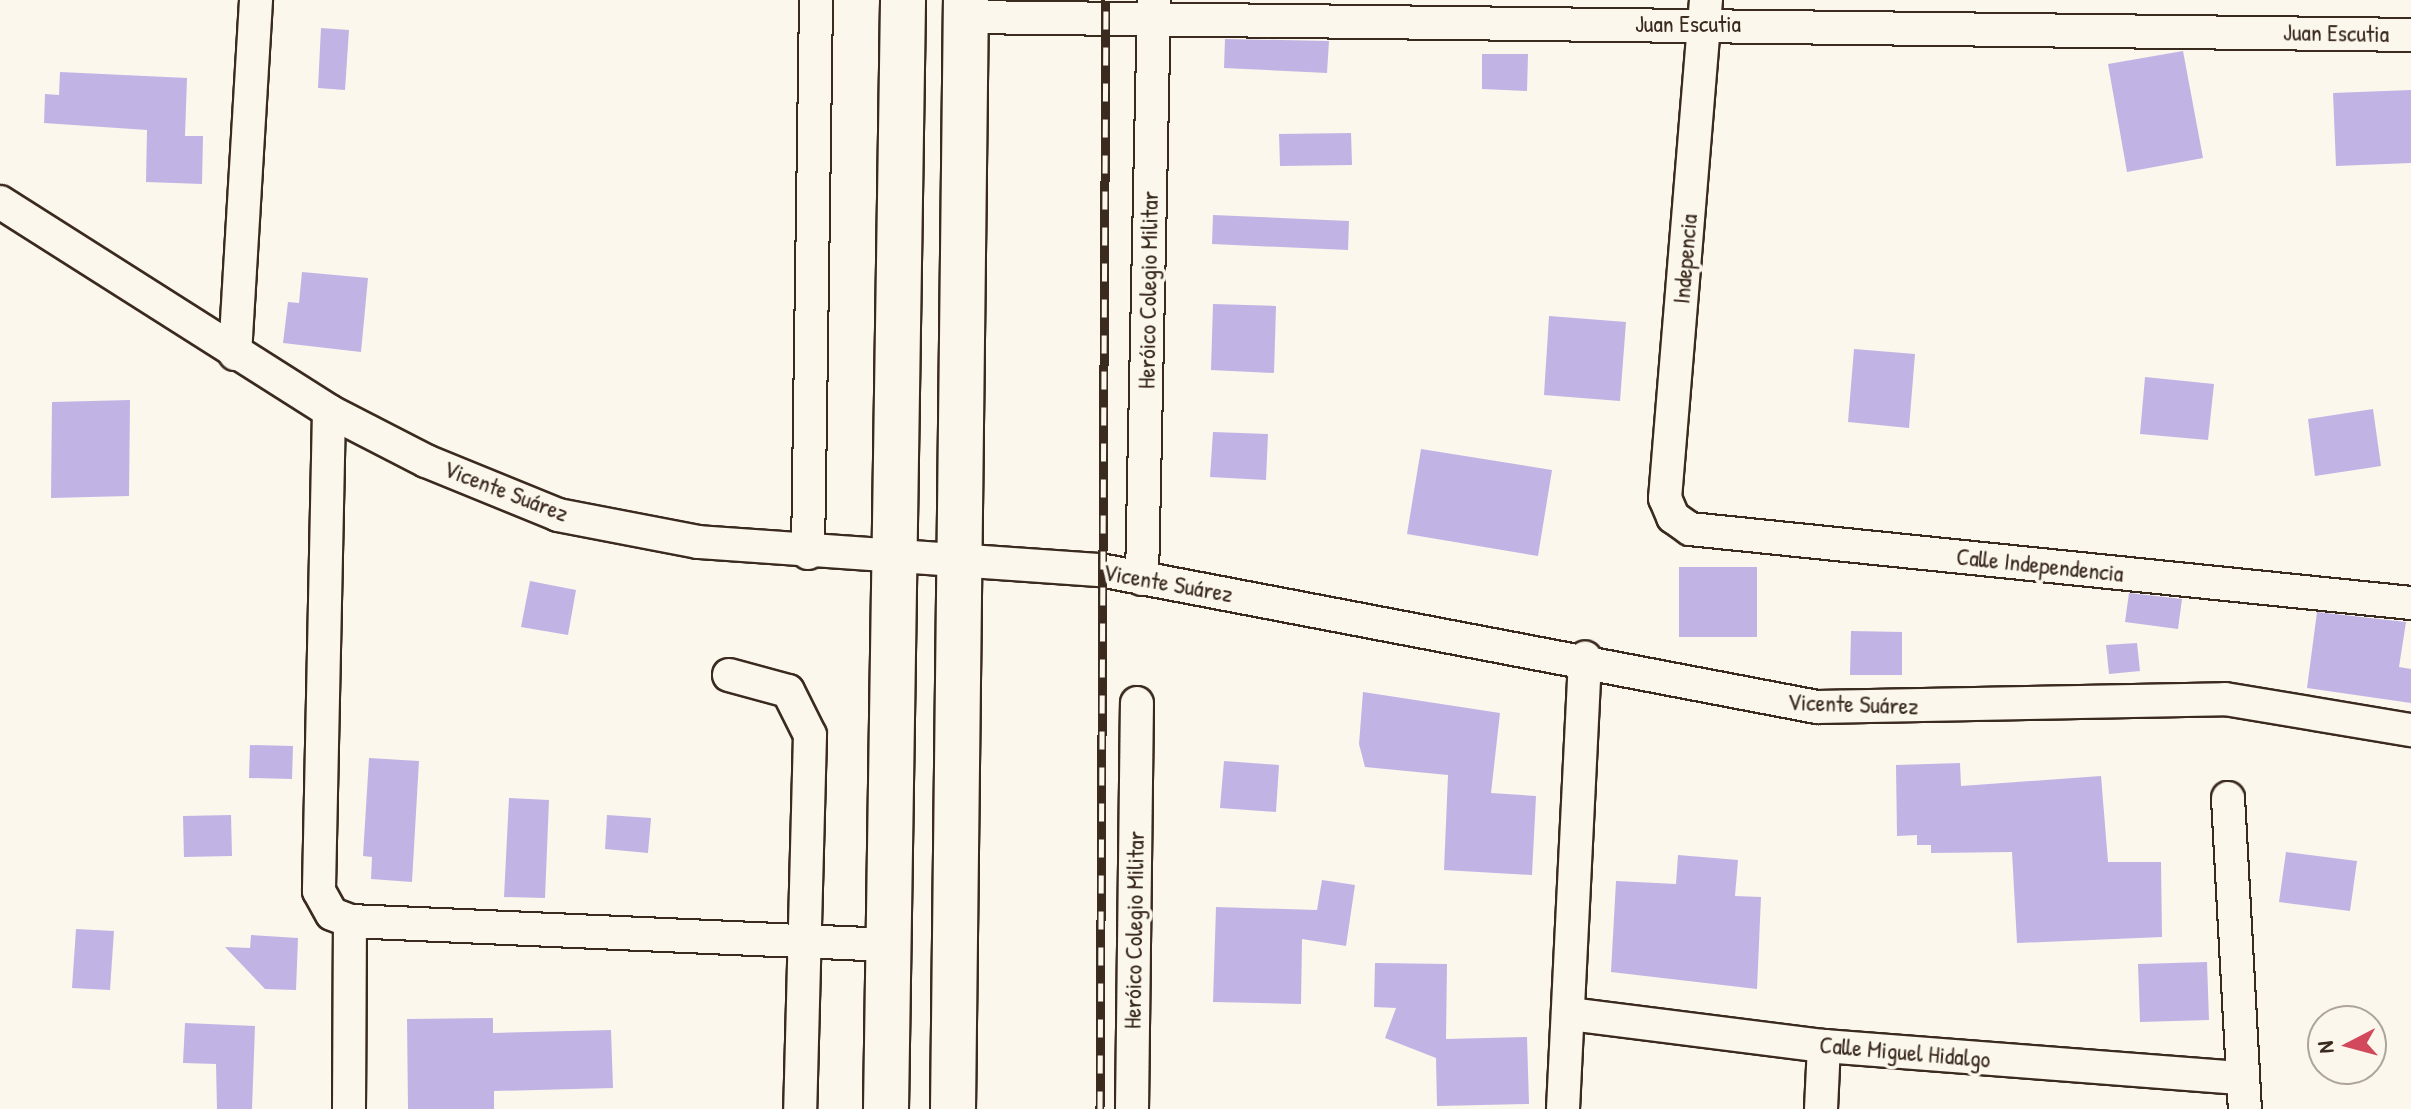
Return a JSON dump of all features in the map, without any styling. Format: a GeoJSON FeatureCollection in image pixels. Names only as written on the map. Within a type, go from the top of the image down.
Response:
{"type":"FeatureCollection","features":[{"type":"Feature","properties":{"kind":"main road"},"geometry":{"type":"LineString","coordinates":[[886,1109],[903,0]]}},
{"type":"Feature","properties":{"kind":"main road"},"geometry":{"type":"LineString","coordinates":[[953,1109],[966,9]]}},
{"type":"Feature","properties":{"kind":"street"},"geometry":{"type":"LineString","coordinates":[[235,354],[256,0]]}},
{"type":"Feature","properties":{"kind":"street"},"geometry":{"type":"LineString","coordinates":[[808,553],[816,0]]}},
{"type":"Feature","properties":{"kind":"street","name":"Juan Escutia"},"geometry":{"type":"LineString","coordinates":[[966,9],[2001,12],[2411,35]]}},
{"type":"Feature","properties":{"kind":"street","name":"Heróico Colegio Militar"},"geometry":{"type":"LineString","coordinates":[[1142,579],[1154,10]]}},
{"type":"Feature","properties":{"kind":"street","name":"Indepencia"},"geometry":{"type":"LineString","coordinates":[[1673,517],[1665,498],[1705,12]]}},
{"type":"Feature","properties":{"kind":"street","name":"Vicente Suárez"},"geometry":{"type":"LineString","coordinates":[[0,202],[329,411],[426,461],[558,515],[698,542],[808,553],[959,557],[1142,579],[1585,658],[1817,707],[2225,699],[2411,730]]}},
{"type":"Feature","properties":{"kind":"street"},"geometry":{"type":"LineString","coordinates":[[329,411],[319,891],[332,914],[350,921],[889,945]]}},
{"type":"Feature","properties":{"kind":"street","name":"Calle Independencia"},"geometry":{"type":"LineString","coordinates":[[1673,517],[1690,529],[2411,603]]}},
{"type":"Feature","properties":{"kind":"street"},"geometry":{"type":"LineString","coordinates":[[1563,1109],[1585,658]]}},
{"type":"Feature","properties":{"kind":"street"},"geometry":{"type":"LineString","coordinates":[[729,675],[788,691],[810,735],[800,1109]]}},
{"type":"Feature","properties":{"kind":"street","name":"Heróico Colegio Militar"},"geometry":{"type":"LineString","coordinates":[[1132,1109],[1137,703]]}},
{"type":"Feature","properties":{"kind":"street"},"geometry":{"type":"LineString","coordinates":[[2228,798],[2244,1094]]}},
{"type":"Feature","properties":{"kind":"street"},"geometry":{"type":"LineString","coordinates":[[349,1109],[350,921]]}},
{"type":"Feature","properties":{"kind":"street","name":"Calle Miguel Hidalgo"},"geometry":{"type":"LineString","coordinates":[[1569,1014],[2244,1094]]}},
{"type":"Feature","properties":{"kind":"street"},"geometry":{"type":"LineString","coordinates":[[1821,1109],[1824,1046]]}},
{"type":"Feature","properties":{"kind":"building"},"geometry":{"type":"Polygon","coordinates":[[[321,28],[349,30],[345,90],[318,88],[321,28]]]}},
{"type":"Feature","properties":{"kind":"building"},"geometry":{"type":"Polygon","coordinates":[[[1225,39],[1329,41],[1327,73],[1224,68],[1225,39]]]}},
{"type":"Feature","properties":{"kind":"building"},"geometry":{"type":"Polygon","coordinates":[[[2183,51],[2203,158],[2127,172],[2108,64],[2183,51]]]}},
{"type":"Feature","properties":{"kind":"building"},"geometry":{"type":"Polygon","coordinates":[[[1482,54],[1528,54],[1527,91],[1482,89],[1482,54]]]}},
{"type":"Feature","properties":{"kind":"building"},"geometry":{"type":"Polygon","coordinates":[[[60,72],[187,78],[185,136],[203,136],[202,184],[146,182],[147,130],[44,123],[45,94],[59,95],[60,72]]]}},
{"type":"Feature","properties":{"kind":"building"},"geometry":{"type":"Polygon","coordinates":[[[2411,90],[2411,163],[2336,166],[2333,93],[2411,90]]]}},
{"type":"Feature","properties":{"kind":"building"},"geometry":{"type":"Polygon","coordinates":[[[1351,133],[1352,165],[1280,166],[1279,134],[1351,133]]]}},
{"type":"Feature","properties":{"kind":"building"},"geometry":{"type":"Polygon","coordinates":[[[1213,215],[1349,221],[1348,250],[1212,244],[1213,215]]]}},
{"type":"Feature","properties":{"kind":"building"},"geometry":{"type":"Polygon","coordinates":[[[302,272],[368,278],[361,352],[283,343],[288,302],[299,303],[302,272]]]}},
{"type":"Feature","properties":{"kind":"building"},"geometry":{"type":"Polygon","coordinates":[[[1213,304],[1276,306],[1274,373],[1211,370],[1213,304]]]}},
{"type":"Feature","properties":{"kind":"building"},"geometry":{"type":"Polygon","coordinates":[[[1549,316],[1626,322],[1620,401],[1544,395],[1549,316]]]}},
{"type":"Feature","properties":{"kind":"building"},"geometry":{"type":"Polygon","coordinates":[[[1854,349],[1915,354],[1909,428],[1848,422],[1854,349]]]}},
{"type":"Feature","properties":{"kind":"building"},"geometry":{"type":"Polygon","coordinates":[[[2145,377],[2214,384],[2208,440],[2140,434],[2145,377]]]}},
{"type":"Feature","properties":{"kind":"building"},"geometry":{"type":"Polygon","coordinates":[[[130,400],[129,496],[51,498],[52,402],[130,400]]]}},
{"type":"Feature","properties":{"kind":"building"},"geometry":{"type":"Polygon","coordinates":[[[2373,409],[2381,466],[2315,476],[2308,419],[2373,409]]]}},
{"type":"Feature","properties":{"kind":"building"},"geometry":{"type":"Polygon","coordinates":[[[1213,432],[1268,434],[1266,480],[1210,477],[1213,432]]]}},
{"type":"Feature","properties":{"kind":"building"},"geometry":{"type":"Polygon","coordinates":[[[1421,449],[1552,470],[1538,556],[1407,534],[1421,449]]]}},
{"type":"Feature","properties":{"kind":"building"},"geometry":{"type":"Polygon","coordinates":[[[1679,567],[1757,567],[1757,637],[1679,637],[1679,567]]]}},
{"type":"Feature","properties":{"kind":"building"},"geometry":{"type":"Polygon","coordinates":[[[530,581],[576,590],[568,635],[521,627],[530,581]]]}},
{"type":"Feature","properties":{"kind":"building"},"geometry":{"type":"Polygon","coordinates":[[[2129,593],[2182,599],[2178,629],[2125,622],[2129,593]]]}},
{"type":"Feature","properties":{"kind":"building"},"geometry":{"type":"Polygon","coordinates":[[[2317,612],[2406,622],[2399,667],[2411,669],[2411,703],[2307,688],[2317,612]]]}},
{"type":"Feature","properties":{"kind":"building"},"geometry":{"type":"Polygon","coordinates":[[[1851,631],[1902,632],[1902,675],[1850,675],[1851,631]]]}},
{"type":"Feature","properties":{"kind":"building"},"geometry":{"type":"Polygon","coordinates":[[[2137,643],[2140,671],[2109,674],[2106,645],[2137,643]]]}},
{"type":"Feature","properties":{"kind":"building"},"geometry":{"type":"Polygon","coordinates":[[[1363,692],[1500,713],[1491,793],[1536,796],[1532,875],[1444,870],[1448,775],[1365,767],[1359,744],[1363,692]]]}},
{"type":"Feature","properties":{"kind":"building"},"geometry":{"type":"Polygon","coordinates":[[[250,745],[293,746],[292,779],[249,778],[250,745]]]}},
{"type":"Feature","properties":{"kind":"building"},"geometry":{"type":"Polygon","coordinates":[[[369,758],[419,761],[412,882],[371,879],[372,857],[363,856],[369,758]]]}},
{"type":"Feature","properties":{"kind":"building"},"geometry":{"type":"Polygon","coordinates":[[[1224,761],[1279,765],[1276,812],[1220,808],[1224,761]]]}},
{"type":"Feature","properties":{"kind":"building"},"geometry":{"type":"Polygon","coordinates":[[[1960,763],[1961,786],[2101,776],[2108,862],[2161,862],[2162,937],[2017,943],[2012,852],[1931,853],[1931,845],[1917,845],[1917,835],[1897,836],[1896,765],[1960,763]]]}},
{"type":"Feature","properties":{"kind":"building"},"geometry":{"type":"Polygon","coordinates":[[[509,798],[549,800],[545,898],[504,897],[509,798]]]}},
{"type":"Feature","properties":{"kind":"building"},"geometry":{"type":"Polygon","coordinates":[[[231,815],[232,856],[184,857],[183,816],[231,815]]]}},
{"type":"Feature","properties":{"kind":"building"},"geometry":{"type":"Polygon","coordinates":[[[607,815],[651,818],[648,853],[605,849],[607,815]]]}},
{"type":"Feature","properties":{"kind":"building"},"geometry":{"type":"Polygon","coordinates":[[[2286,852],[2357,861],[2350,911],[2279,902],[2286,852]]]}},
{"type":"Feature","properties":{"kind":"building"},"geometry":{"type":"Polygon","coordinates":[[[1678,855],[1738,860],[1735,896],[1761,897],[1757,989],[1611,972],[1616,881],[1676,884],[1678,855]]]}},
{"type":"Feature","properties":{"kind":"building"},"geometry":{"type":"Polygon","coordinates":[[[1322,880],[1355,885],[1346,946],[1302,939],[1301,1004],[1213,1002],[1216,907],[1317,910],[1322,880]]]}},
{"type":"Feature","properties":{"kind":"building"},"geometry":{"type":"Polygon","coordinates":[[[76,929],[114,931],[110,990],[72,988],[76,929]]]}},
{"type":"Feature","properties":{"kind":"building"},"geometry":{"type":"Polygon","coordinates":[[[251,935],[298,938],[296,990],[265,989],[225,947],[250,948],[251,935]]]}},
{"type":"Feature","properties":{"kind":"building"},"geometry":{"type":"Polygon","coordinates":[[[2207,962],[2209,1020],[2140,1022],[2138,964],[2207,962]]]}},
{"type":"Feature","properties":{"kind":"building"},"geometry":{"type":"Polygon","coordinates":[[[1375,963],[1447,964],[1446,1039],[1527,1037],[1529,1104],[1437,1106],[1436,1058],[1385,1038],[1396,1008],[1374,1007],[1375,963]]]}},
{"type":"Feature","properties":{"kind":"building"},"geometry":{"type":"Polygon","coordinates":[[[493,1018],[493,1033],[611,1030],[613,1088],[494,1091],[494,1109],[408,1109],[407,1019],[493,1018]]]}},
{"type":"Feature","properties":{"kind":"building"},"geometry":{"type":"Polygon","coordinates":[[[185,1023],[255,1026],[252,1109],[217,1109],[216,1064],[183,1063],[185,1023]]]}},
{"type":"Feature","properties":{"kind":"railway"},"geometry":{"type":"LineString","coordinates":[[1100,1109],[1106,0]]}}]}
